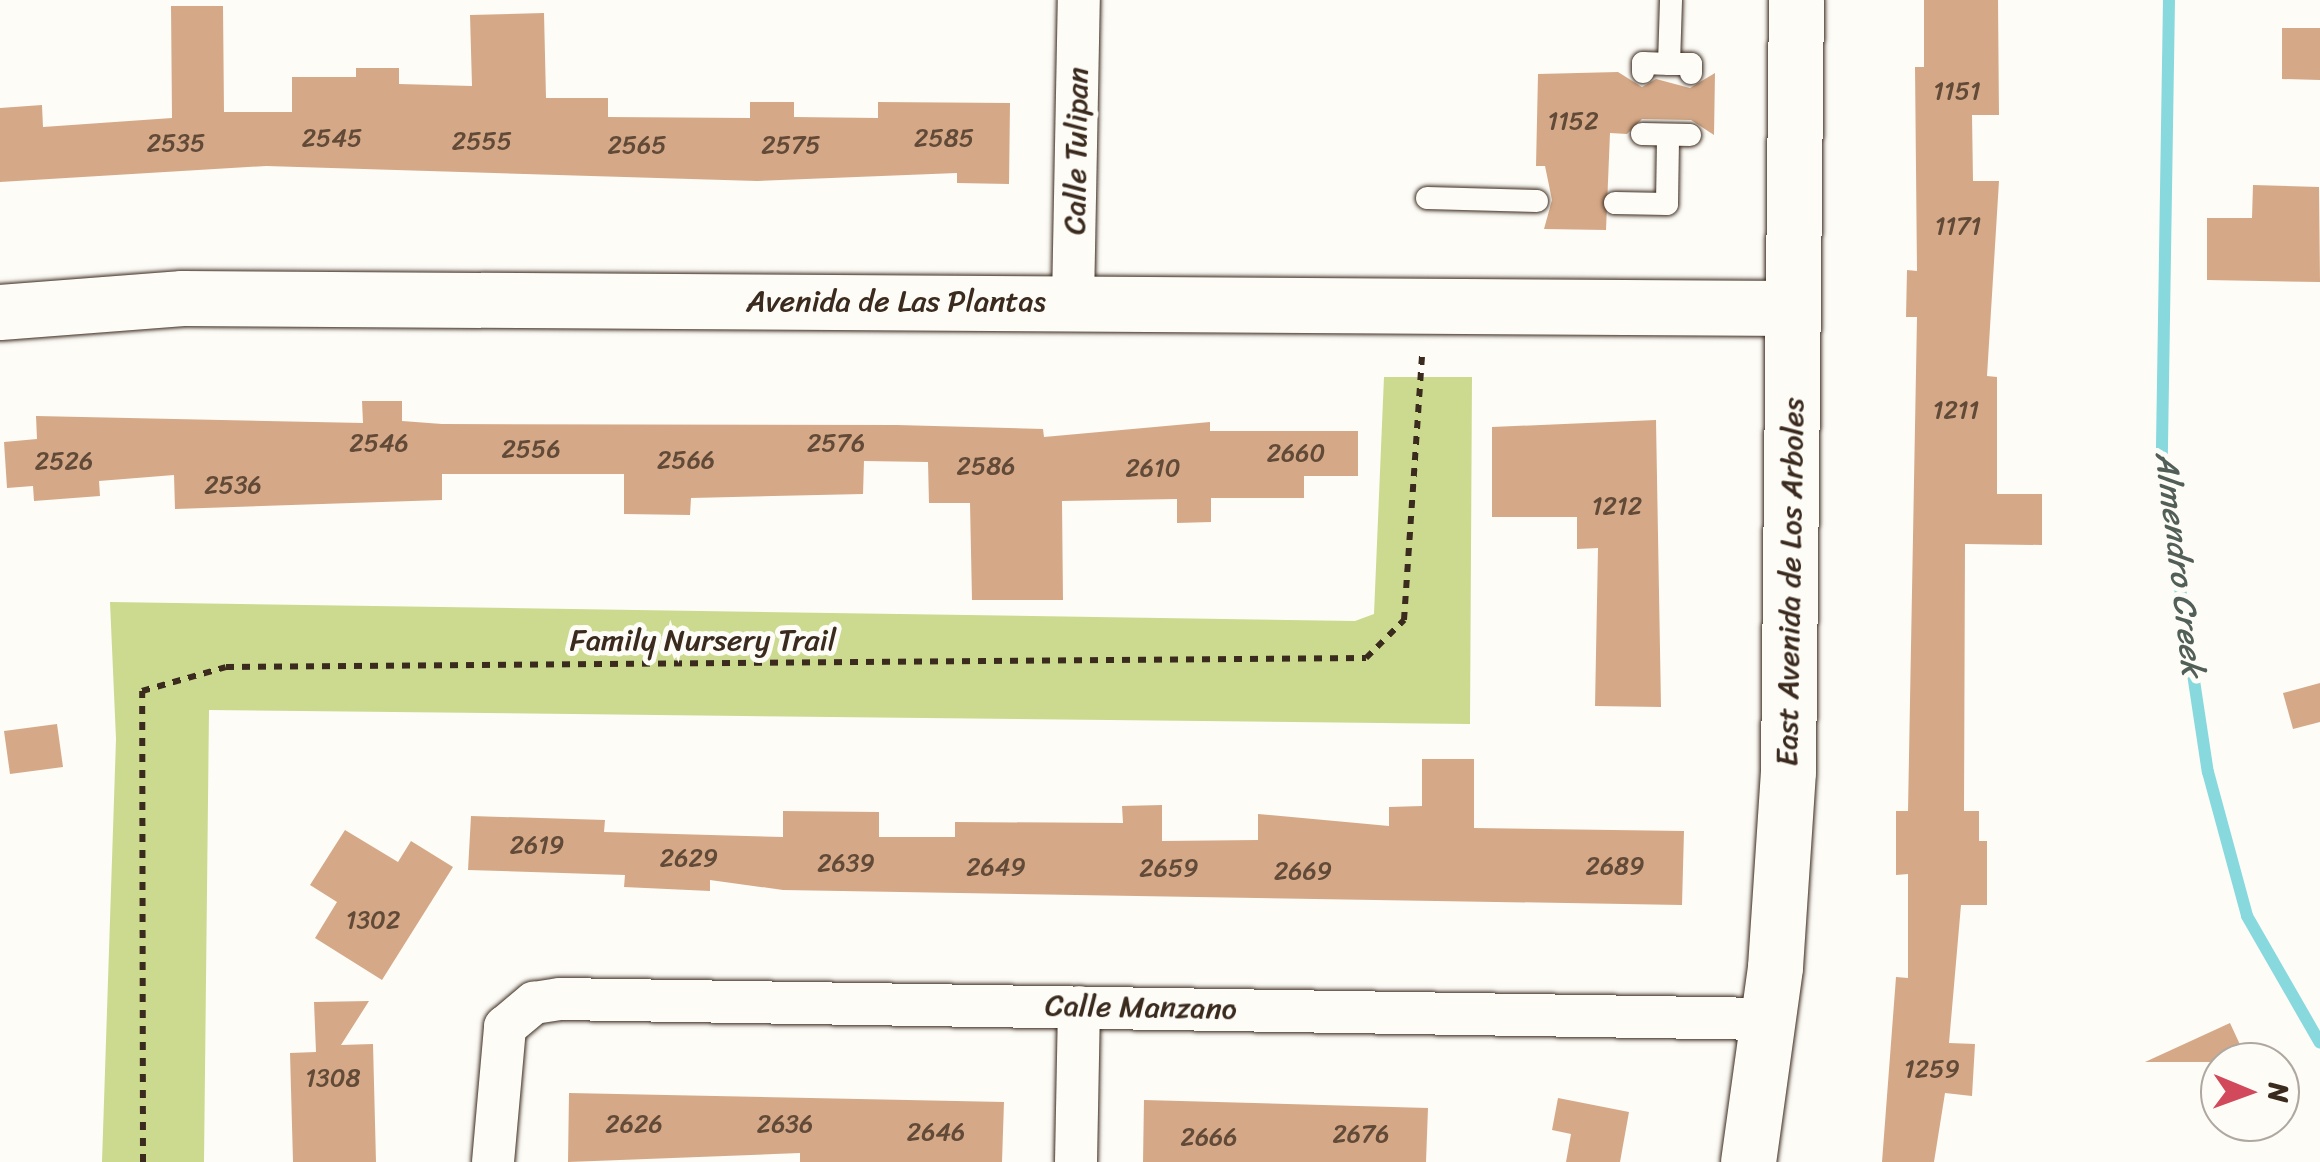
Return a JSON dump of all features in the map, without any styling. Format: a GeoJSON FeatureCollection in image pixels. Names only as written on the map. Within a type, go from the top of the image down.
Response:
{"type":"FeatureCollection","features":[{"type":"Feature","properties":{"kind":"street","name":"Calle Tulipan"},"geometry":{"type":"LineString","coordinates":[[1074,302],[1080,0]]}},
{"type":"Feature","properties":{"kind":"street","name":"East Avenida de Los Arboles"},"geometry":{"type":"LineString","coordinates":[[1748,1162],[1770,1019],[1788,771],[1796,0]]}},
{"type":"Feature","properties":{"kind":"street","name":"Avenida de Las Plantas"},"geometry":{"type":"LineString","coordinates":[[0,312],[182,298],[1425,302],[1793,308]]}},
{"type":"Feature","properties":{"kind":"street","name":"Calle Manzano"},"geometry":{"type":"LineString","coordinates":[[493,1162],[505,1027],[516,1014],[534,1003],[613,998],[1770,1019]]}},
{"type":"Feature","properties":{"kind":"street"},"geometry":{"type":"LineString","coordinates":[[1076,1162],[1079,1006]]}},
{"type":"Feature","properties":{"kind":"lane"},"geometry":{"type":"LineString","coordinates":[[1643,72],[1643,64],[1680,68],[1671,0]]}},
{"type":"Feature","properties":{"kind":"lane"},"geometry":{"type":"LineString","coordinates":[[1609,204],[1667,204],[1679,138],[1642,134]]}},
{"type":"Feature","properties":{"kind":"lane"},"geometry":{"type":"LineString","coordinates":[[1427,198],[1542,201]]}},
{"type":"Feature","properties":{"kind":"path","name":"Family Nursery Trail"},"geometry":{"type":"LineString","coordinates":[[143,1162],[142,691],[226,667],[1366,658],[1404,620],[1425,302]]}},
{"type":"Feature","properties":{"kind":"green space"},"geometry":{"type":"Polygon","coordinates":[[[1384,377],[1472,377],[1470,724],[209,710],[204,1162],[102,1162],[116,739],[110,602],[1355,621],[1374,614],[1384,377]]]}},
{"type":"Feature","properties":{"kind":"building"},"geometry":{"type":"Polygon","coordinates":[[[1924,0],[1998,0],[1999,115],[1972,115],[1973,181],[1999,181],[1987,376],[1997,377],[1997,494],[2042,494],[2042,545],[1965,544],[1964,811],[1979,811],[1979,841],[1987,841],[1987,905],[1961,905],[1949,1043],[1975,1044],[1972,1096],[1945,1093],[1934,1162],[1882,1162],[1896,977],[1908,978],[1908,874],[1896,875],[1896,811],[1908,811],[1917,317],[1906,317],[1907,270],[1917,271],[1915,67],[1924,67],[1924,0]]]}},
{"type":"Feature","properties":{"kind":"building"},"geometry":{"type":"Polygon","coordinates":[[[171,6],[223,6],[224,112],[292,112],[292,77],[356,77],[356,68],[399,68],[399,84],[472,86],[470,15],[544,13],[546,98],[608,98],[608,117],[750,118],[750,102],[794,102],[794,117],[878,118],[878,102],[1010,103],[1009,184],[957,183],[957,173],[757,181],[266,166],[0,182],[0,108],[42,105],[43,127],[172,118],[171,6]]]}},
{"type":"Feature","properties":{"kind":"building"},"geometry":{"type":"Polygon","coordinates":[[[2282,28],[2320,28],[2320,80],[2282,79],[2282,28]]]}},
{"type":"Feature","properties":{"kind":"building"},"geometry":{"type":"Polygon","coordinates":[[[1618,72],[1642,87],[1656,79],[1690,88],[1715,73],[1714,135],[1691,120],[1642,119],[1627,134],[1610,133],[1606,230],[1544,229],[1552,200],[1545,166],[1536,166],[1538,74],[1618,72]]]}},
{"type":"Feature","properties":{"kind":"building"},"geometry":{"type":"Polygon","coordinates":[[[2253,185],[2319,187],[2320,282],[2207,280],[2207,218],[2252,218],[2253,185]]]}},
{"type":"Feature","properties":{"kind":"building"},"geometry":{"type":"Polygon","coordinates":[[[362,401],[402,401],[402,421],[442,424],[897,425],[1043,429],[1044,437],[1210,422],[1210,431],[1358,431],[1358,476],[1304,476],[1304,498],[1211,498],[1211,522],[1177,523],[1177,499],[1062,501],[1063,600],[972,600],[970,503],[929,503],[928,462],[864,461],[863,494],[691,498],[690,515],[624,514],[624,474],[442,474],[442,500],[175,509],[174,475],[99,481],[100,496],[34,501],[33,486],[7,488],[4,442],[37,439],[36,416],[363,423],[362,401]]]}},
{"type":"Feature","properties":{"kind":"building"},"geometry":{"type":"Polygon","coordinates":[[[1656,420],[1661,707],[1595,706],[1598,548],[1577,549],[1577,517],[1492,517],[1492,427],[1656,420]]]}},
{"type":"Feature","properties":{"kind":"building"},"geometry":{"type":"Polygon","coordinates":[[[2320,683],[2320,722],[2293,729],[2283,693],[2320,683]]]}},
{"type":"Feature","properties":{"kind":"building"},"geometry":{"type":"Polygon","coordinates":[[[57,724],[63,767],[10,774],[4,731],[57,724]]]}},
{"type":"Feature","properties":{"kind":"building"},"geometry":{"type":"Polygon","coordinates":[[[1422,759],[1474,759],[1474,828],[1684,831],[1682,905],[783,890],[710,880],[710,891],[624,887],[625,875],[468,870],[471,816],[605,820],[604,832],[783,837],[783,811],[879,812],[879,837],[955,837],[955,822],[1123,823],[1122,806],[1162,805],[1162,841],[1258,840],[1258,814],[1389,826],[1389,807],[1422,806],[1422,759]]]}},
{"type":"Feature","properties":{"kind":"building"},"geometry":{"type":"Polygon","coordinates":[[[345,830],[398,862],[411,841],[453,867],[382,980],[315,938],[337,902],[310,885],[345,830]]]}},
{"type":"Feature","properties":{"kind":"building"},"geometry":{"type":"Polygon","coordinates":[[[369,1001],[341,1045],[373,1044],[376,1162],[293,1162],[290,1053],[316,1052],[314,1002],[369,1001]]]}},
{"type":"Feature","properties":{"kind":"building"},"geometry":{"type":"Polygon","coordinates":[[[2230,1023],[2239,1042],[2200,1042],[2200,1062],[2145,1062],[2230,1023]]]}},
{"type":"Feature","properties":{"kind":"building"},"geometry":{"type":"Polygon","coordinates":[[[569,1093],[1004,1102],[1002,1162],[800,1162],[800,1153],[568,1162],[569,1093]]]}},
{"type":"Feature","properties":{"kind":"building"},"geometry":{"type":"Polygon","coordinates":[[[1558,1098],[1629,1112],[1620,1162],[1566,1162],[1571,1134],[1552,1130],[1558,1098]]]}},
{"type":"Feature","properties":{"kind":"building"},"geometry":{"type":"Polygon","coordinates":[[[1144,1100],[1428,1108],[1426,1162],[1143,1162],[1144,1100]]]}},
{"type":"Feature","properties":{"kind":"waterway","name":"Almendro Creek"},"geometry":{"type":"LineString","coordinates":[[2169,0],[2162,469],[2208,772],[2247,916],[2320,1043]]}}]}
